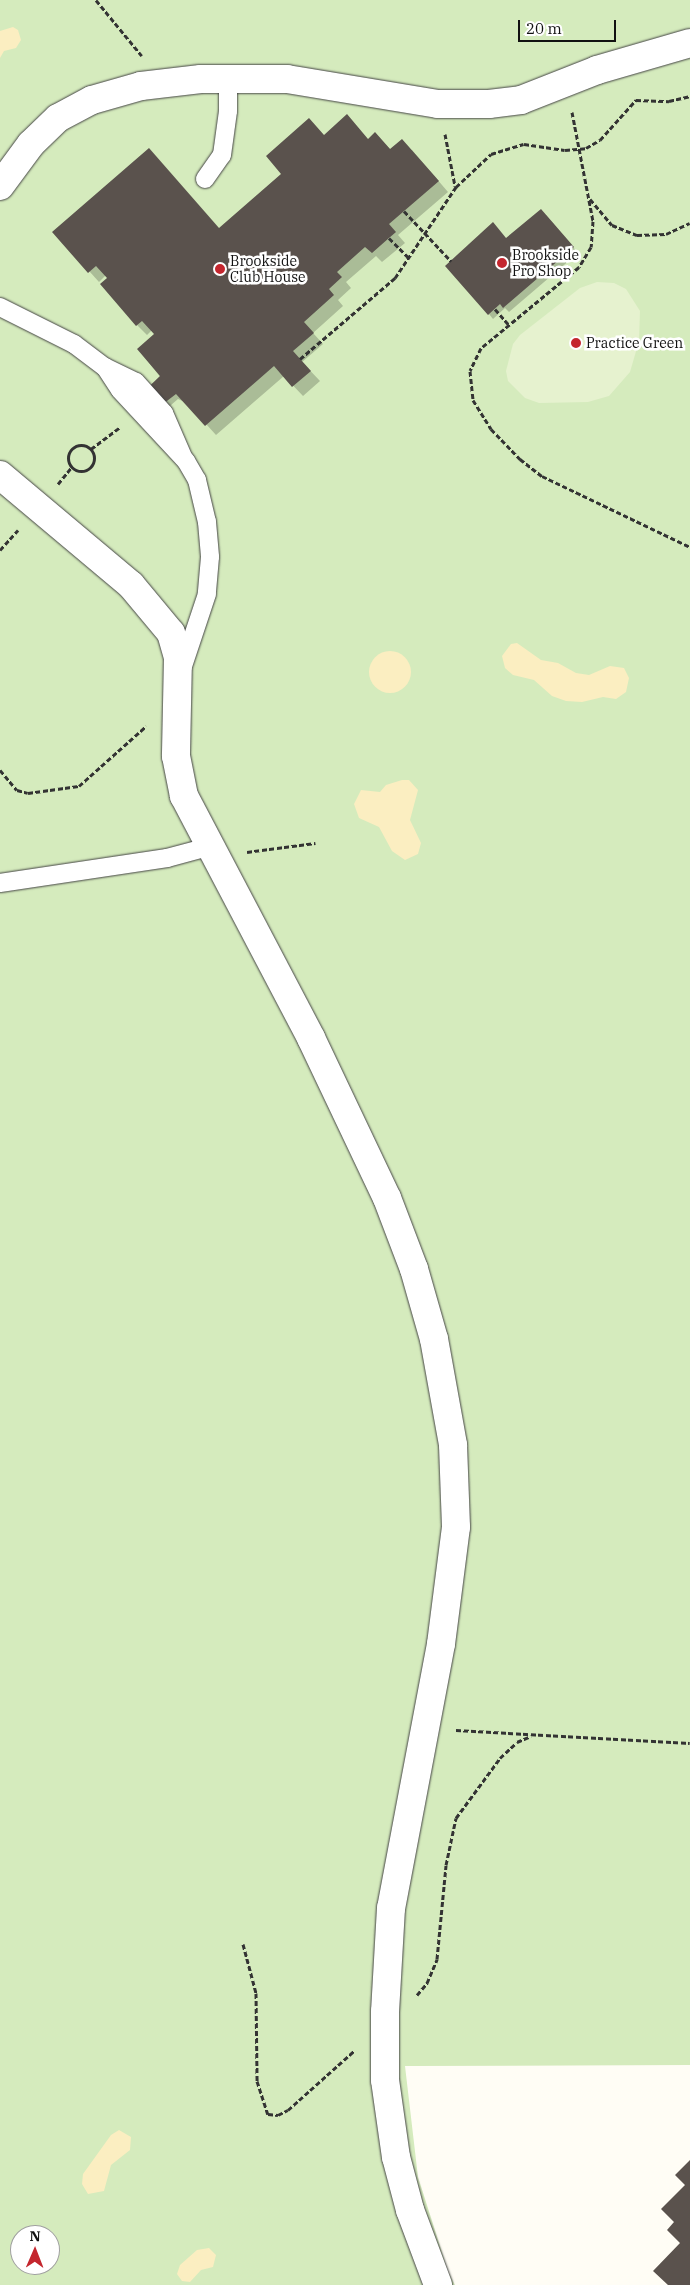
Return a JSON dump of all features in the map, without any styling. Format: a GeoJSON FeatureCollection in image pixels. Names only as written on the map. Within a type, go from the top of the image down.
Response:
{"type":"FeatureCollection","features":[{"type":"Feature","properties":{"kind":"street"},"geometry":{"type":"LineString","coordinates":[[0,186],[31,144],[65,112],[102,96],[153,84],[228,78],[302,80],[445,104],[506,103],[567,81],[690,43]]}},
{"type":"Feature","properties":{"kind":"street"},"geometry":{"type":"LineString","coordinates":[[0,475],[131,584],[159,614],[176,645],[176,756],[181,787],[211,852],[311,1038],[387,1198],[414,1270],[434,1338],[453,1446],[456,1527],[451,1581],[391,1908],[386,1971],[385,2060],[392,2136],[402,2186],[438,2285]]}},
{"type":"Feature","properties":{"kind":"lane"},"geometry":{"type":"LineString","coordinates":[[205,179],[222,155],[228,111],[228,78]]}},
{"type":"Feature","properties":{"kind":"lane"},"geometry":{"type":"LineString","coordinates":[[0,308],[79,347],[105,367],[139,413],[186,461],[199,484],[207,522],[210,557],[206,594],[176,689]]}},
{"type":"Feature","properties":{"kind":"lane"},"geometry":{"type":"LineString","coordinates":[[0,883],[211,852]]}},
{"type":"Feature","properties":{"kind":"path"},"geometry":{"type":"LineString","coordinates":[[96,0],[137,46],[153,84]]}},
{"type":"Feature","properties":{"kind":"path"},"geometry":{"type":"LineString","coordinates":[[567,81],[594,228],[587,258],[481,348],[470,371],[473,400],[491,429],[520,459],[555,484],[690,547]]}},
{"type":"Feature","properties":{"kind":"path"},"geometry":{"type":"LineString","coordinates":[[300,359],[382,291],[408,257],[454,189],[484,159],[501,148],[524,144],[579,149],[600,140],[636,100],[669,101],[690,96]]}},
{"type":"Feature","properties":{"kind":"path"},"geometry":{"type":"LineString","coordinates":[[445,104],[445,134],[455,180],[454,189]]}},
{"type":"Feature","properties":{"kind":"path"},"geometry":{"type":"LineString","coordinates":[[586,189],[599,212],[612,224],[630,233],[658,236],[690,223]]}},
{"type":"Feature","properties":{"kind":"path"},"geometry":{"type":"LineString","coordinates":[[404,211],[451,261]]}},
{"type":"Feature","properties":{"kind":"path"},"geometry":{"type":"LineString","coordinates":[[389,238],[408,257]]}},
{"type":"Feature","properties":{"kind":"path"},"geometry":{"type":"LineString","coordinates":[[495,308],[508,324]]}},
{"type":"Feature","properties":{"kind":"path"},"geometry":{"type":"LineString","coordinates":[[84,445],[91,449],[93,457],[88,468],[80,470],[72,467],[68,456],[72,448],[84,445]]}},
{"type":"Feature","properties":{"kind":"path"},"geometry":{"type":"LineString","coordinates":[[0,770],[17,790],[28,793],[79,786],[152,720]]}},
{"type":"Feature","properties":{"kind":"path"},"geometry":{"type":"LineString","coordinates":[[211,852],[315,842]]}},
{"type":"Feature","properties":{"kind":"path"},"geometry":{"type":"LineString","coordinates":[[425,1726],[531,1736],[690,1743]]}},
{"type":"Feature","properties":{"kind":"path"},"geometry":{"type":"LineString","coordinates":[[412,2001],[427,1983],[436,1958],[446,1865],[456,1818],[500,1758],[517,1742],[531,1736]]}},
{"type":"Feature","properties":{"kind":"path"},"geometry":{"type":"LineString","coordinates":[[243,1944],[256,1993],[257,2081],[268,2114],[278,2115],[288,2110],[362,2044]]}},
{"type":"Feature","properties":{"kind":"green space"},"geometry":{"type":"Polygon","coordinates":[[[0,0],[690,0],[690,2065],[405,2066],[418,2177],[448,2271],[455,2285],[0,2285],[0,0]]]}},
{"type":"Feature","properties":{"kind":"green space","name":"Practice Green"},"geometry":{"type":"Polygon","coordinates":[[[597,282],[614,283],[626,289],[640,311],[639,341],[630,372],[609,396],[588,402],[539,403],[525,398],[508,381],[506,371],[513,344],[520,335],[580,288],[597,282]]]}},
{"type":"Feature","properties":{"kind":"sand"},"geometry":{"type":"Polygon","coordinates":[[[13,27],[18,30],[21,40],[16,48],[4,51],[0,58],[0,31],[13,27]]]}},
{"type":"Feature","properties":{"kind":"sand"},"geometry":{"type":"Polygon","coordinates":[[[517,643],[541,660],[558,663],[576,673],[589,675],[610,666],[624,668],[629,678],[626,692],[616,699],[603,697],[582,702],[566,701],[552,696],[534,680],[513,675],[505,668],[502,656],[511,644],[517,643]]]}},
{"type":"Feature","properties":{"kind":"sand"},"geometry":{"type":"Polygon","coordinates":[[[390,651],[405,657],[411,672],[405,687],[390,693],[375,687],[369,672],[375,657],[390,651]]]}},
{"type":"Feature","properties":{"kind":"sand"},"geometry":{"type":"Polygon","coordinates":[[[409,780],[418,790],[410,820],[421,843],[418,854],[405,860],[392,851],[379,827],[359,818],[354,804],[361,790],[380,792],[386,785],[409,780]]]}},
{"type":"Feature","properties":{"kind":"sand"},"geometry":{"type":"Polygon","coordinates":[[[119,2130],[131,2137],[130,2150],[111,2165],[104,2191],[88,2194],[82,2184],[83,2174],[111,2135],[119,2130]]]}},
{"type":"Feature","properties":{"kind":"sand"},"geometry":{"type":"Polygon","coordinates":[[[209,2248],[216,2255],[213,2267],[201,2270],[190,2282],[182,2281],[177,2274],[180,2265],[197,2250],[209,2248]]]}},
{"type":"Feature","properties":{"kind":"building","name":"Brookside Club House"},"geometry":{"type":"Polygon","coordinates":[[[347,114],[368,139],[375,132],[390,149],[402,139],[439,181],[389,224],[396,232],[372,253],[365,247],[337,272],[342,277],[329,289],[334,295],[304,322],[314,333],[293,351],[311,371],[292,387],[274,366],[205,426],[176,394],[150,414],[137,398],[160,376],[137,349],[154,334],[142,321],[136,326],[100,284],[107,278],[96,266],[88,273],[52,232],[149,148],[219,228],[281,174],[266,156],[309,118],[324,135],[347,114]]]}},
{"type":"Feature","properties":{"kind":"building","name":"Brookside Pro Shop"},"geometry":{"type":"Polygon","coordinates":[[[541,209],[574,247],[503,308],[500,304],[488,315],[445,266],[493,222],[506,238],[541,209]]]}},
{"type":"Feature","properties":{"kind":"building"},"geometry":{"type":"Polygon","coordinates":[[[690,2160],[690,2285],[668,2285],[653,2271],[680,2243],[667,2230],[674,2222],[661,2209],[685,2185],[675,2175],[690,2160]]]}},
{"type":"Feature","properties":{"kind":"place","name":"Brookside Pro Shop"},"geometry":{"type":"Point","coordinates":[502,263]}},
{"type":"Feature","properties":{"kind":"place","name":"Brookside Club House"},"geometry":{"type":"Point","coordinates":[220,269]}},
{"type":"Feature","properties":{"kind":"place","name":"Practice Green"},"geometry":{"type":"Point","coordinates":[576,343]}}]}
